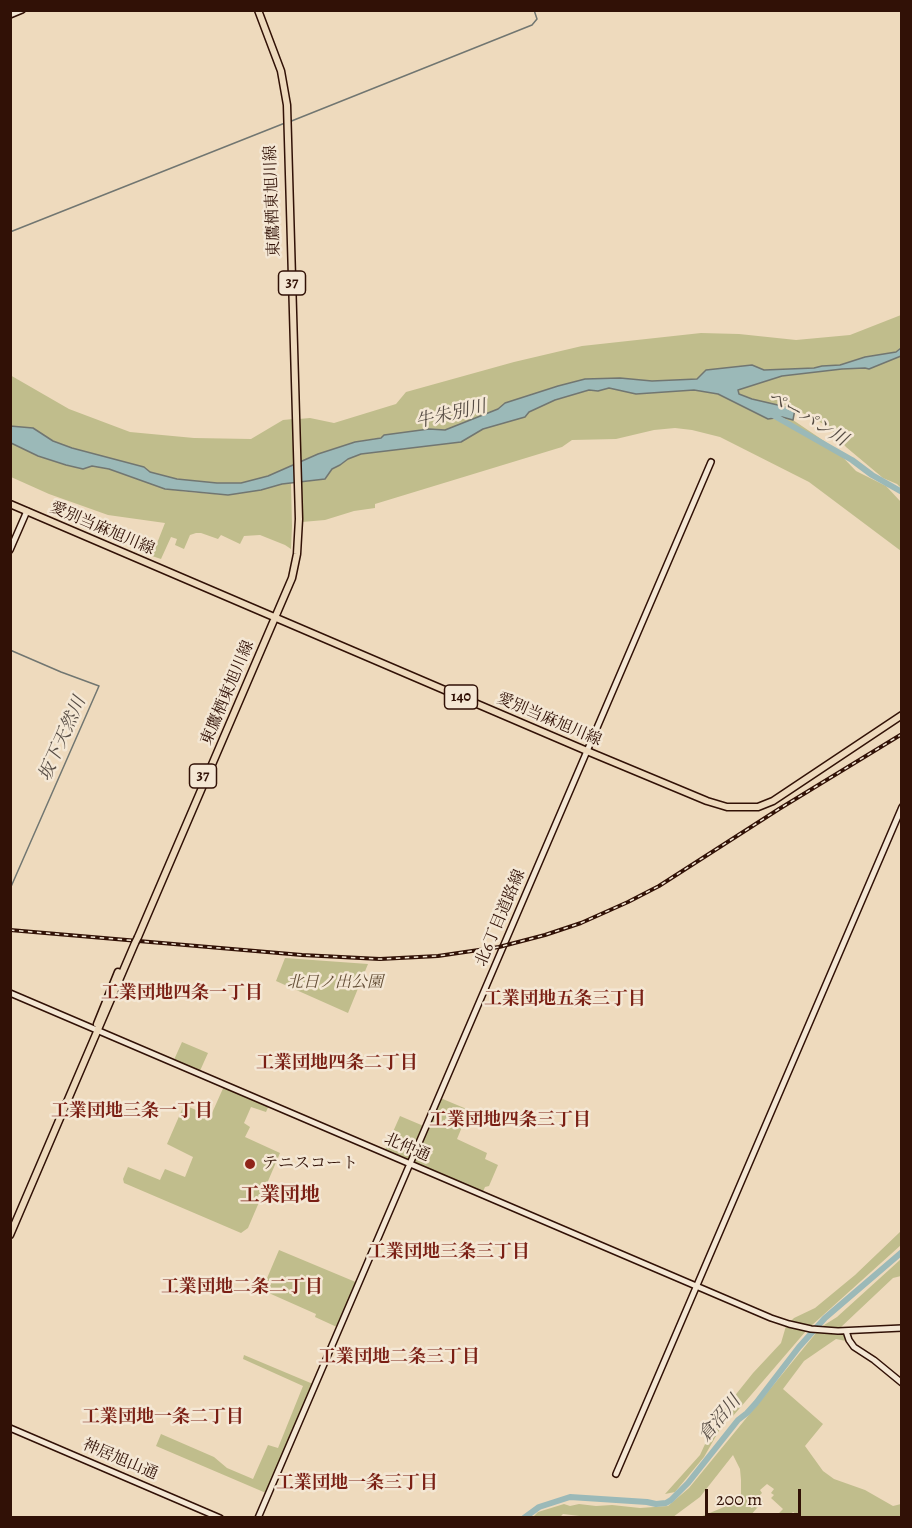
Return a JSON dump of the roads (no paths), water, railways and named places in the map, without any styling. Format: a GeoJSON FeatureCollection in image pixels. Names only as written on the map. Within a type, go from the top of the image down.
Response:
{"type":"FeatureCollection","features":[{"type":"Feature","properties":{"kind":"main road","name":"東鷹栖東旭川線"},"geometry":{"type":"LineString","coordinates":[[10,1226],[273,616],[294,553],[297,511],[285,123],[281,87],[256,10]]}},
{"type":"Feature","properties":{"kind":"main road","name":"愛別当麻旭川線"},"geometry":{"type":"LineString","coordinates":[[10,504],[587,751],[727,807],[758,807],[773,801],[902,715]]}},
{"type":"Feature","properties":{"kind":"main road","name":"東鷹栖東旭川線"},"geometry":{"type":"LineString","coordinates":[[10,1235],[96,1029]]}},
{"type":"Feature","properties":{"kind":"street"},"geometry":{"type":"LineString","coordinates":[[10,15],[22,10]]}},
{"type":"Feature","properties":{"kind":"street","name":"北6丁目道路線"},"geometry":{"type":"LineString","coordinates":[[258,1518],[711,462]]}},
{"type":"Feature","properties":{"kind":"street"},"geometry":{"type":"LineString","coordinates":[[10,550],[27,511]]}},
{"type":"Feature","properties":{"kind":"street"},"geometry":{"type":"LineString","coordinates":[[616,1474],[902,807]]}},
{"type":"Feature","properties":{"kind":"street","name":"北仲通"},"geometry":{"type":"LineString","coordinates":[[10,993],[771,1318],[794,1326],[832,1331],[902,1328]]}},
{"type":"Feature","properties":{"kind":"street"},"geometry":{"type":"LineString","coordinates":[[846,1331],[854,1347],[902,1383]]}},
{"type":"Feature","properties":{"kind":"street","name":"神居旭山通"},"geometry":{"type":"LineString","coordinates":[[10,1428],[220,1518]]}},
{"type":"Feature","properties":{"kind":"water","name":"牛朱別川"},"geometry":{"type":"Polygon","coordinates":[[[901,348],[901,356],[869,369],[842,369],[782,376],[738,390],[739,394],[752,399],[795,409],[793,420],[782,417],[768,419],[718,394],[694,390],[636,394],[609,388],[598,391],[589,390],[555,400],[529,412],[525,417],[483,429],[461,442],[361,454],[332,469],[325,479],[282,484],[228,495],[165,489],[109,469],[92,466],[83,469],[66,465],[38,456],[11,443],[10,426],[33,428],[53,441],[144,467],[150,472],[177,479],[241,483],[268,476],[318,454],[355,442],[381,438],[384,435],[429,429],[445,430],[498,409],[505,403],[585,379],[620,378],[652,381],[697,379],[706,370],[752,365],[764,370],[814,368],[840,365],[865,357],[896,352],[901,348]]]}},
{"type":"Feature","properties":{"kind":"waterway"},"geometry":{"type":"LineString","coordinates":[[289,122],[532,25],[537,19],[534,10]]}},
{"type":"Feature","properties":{"kind":"waterway"},"geometry":{"type":"LineString","coordinates":[[10,18],[24,12]]}},
{"type":"Feature","properties":{"kind":"waterway"},"geometry":{"type":"LineString","coordinates":[[10,232],[285,123]]}},
{"type":"Feature","properties":{"kind":"waterway","name":"ペーパン川"},"geometry":{"type":"LineString","coordinates":[[771,414],[852,460],[872,475],[902,492]]}},
{"type":"Feature","properties":{"kind":"waterway","name":"坂下天然川"},"geometry":{"type":"LineString","coordinates":[[10,650],[99,686],[10,889]]}},
{"type":"Feature","properties":{"kind":"waterway","name":"倉沼川"},"geometry":{"type":"LineString","coordinates":[[524,1518],[539,1507],[570,1497],[656,1504],[671,1500],[688,1483],[738,1420],[756,1403],[799,1347],[825,1318],[902,1252]]}},
{"type":"Feature","properties":{"kind":"railway"},"geometry":{"type":"LineString","coordinates":[[10,930],[302,955],[380,959],[438,956],[499,947],[581,923],[659,886],[902,734]]}},
{"type":"Feature","properties":{"kind":"place","name":"テニスコート"},"geometry":{"type":"Point","coordinates":[250,1164]}},
{"type":"Feature","properties":{"kind":"district","name":"工業団地四条一丁目"},"geometry":{"type":"Point","coordinates":[182,994]}},
{"type":"Feature","properties":{"kind":"district","name":"工業団地五条三丁目"},"geometry":{"type":"Point","coordinates":[565,1000]}},
{"type":"Feature","properties":{"kind":"district","name":"工業団地四条二丁目"},"geometry":{"type":"Point","coordinates":[337,1064]}},
{"type":"Feature","properties":{"kind":"district","name":"工業団地三条一丁目"},"geometry":{"type":"Point","coordinates":[132,1112]}},
{"type":"Feature","properties":{"kind":"district","name":"工業団地四条三丁目"},"geometry":{"type":"Point","coordinates":[510,1121]}},
{"type":"Feature","properties":{"kind":"district","name":"工業団地"},"geometry":{"type":"Point","coordinates":[280,1196]}},
{"type":"Feature","properties":{"kind":"district","name":"工業団地三条三丁目"},"geometry":{"type":"Point","coordinates":[449,1253]}},
{"type":"Feature","properties":{"kind":"district","name":"工業団地二条二丁目"},"geometry":{"type":"Point","coordinates":[242,1288]}},
{"type":"Feature","properties":{"kind":"district","name":"工業団地二条三丁目"},"geometry":{"type":"Point","coordinates":[399,1358]}},
{"type":"Feature","properties":{"kind":"district","name":"工業団地一条二丁目"},"geometry":{"type":"Point","coordinates":[163,1418]}},
{"type":"Feature","properties":{"kind":"district","name":"工業団地一条三丁目"},"geometry":{"type":"Point","coordinates":[357,1484]}},
{"type":"Feature","properties":{"kind":"park label","name":"北日ノ出公園"},"geometry":{"type":"Point","coordinates":[335,983]}}]}
